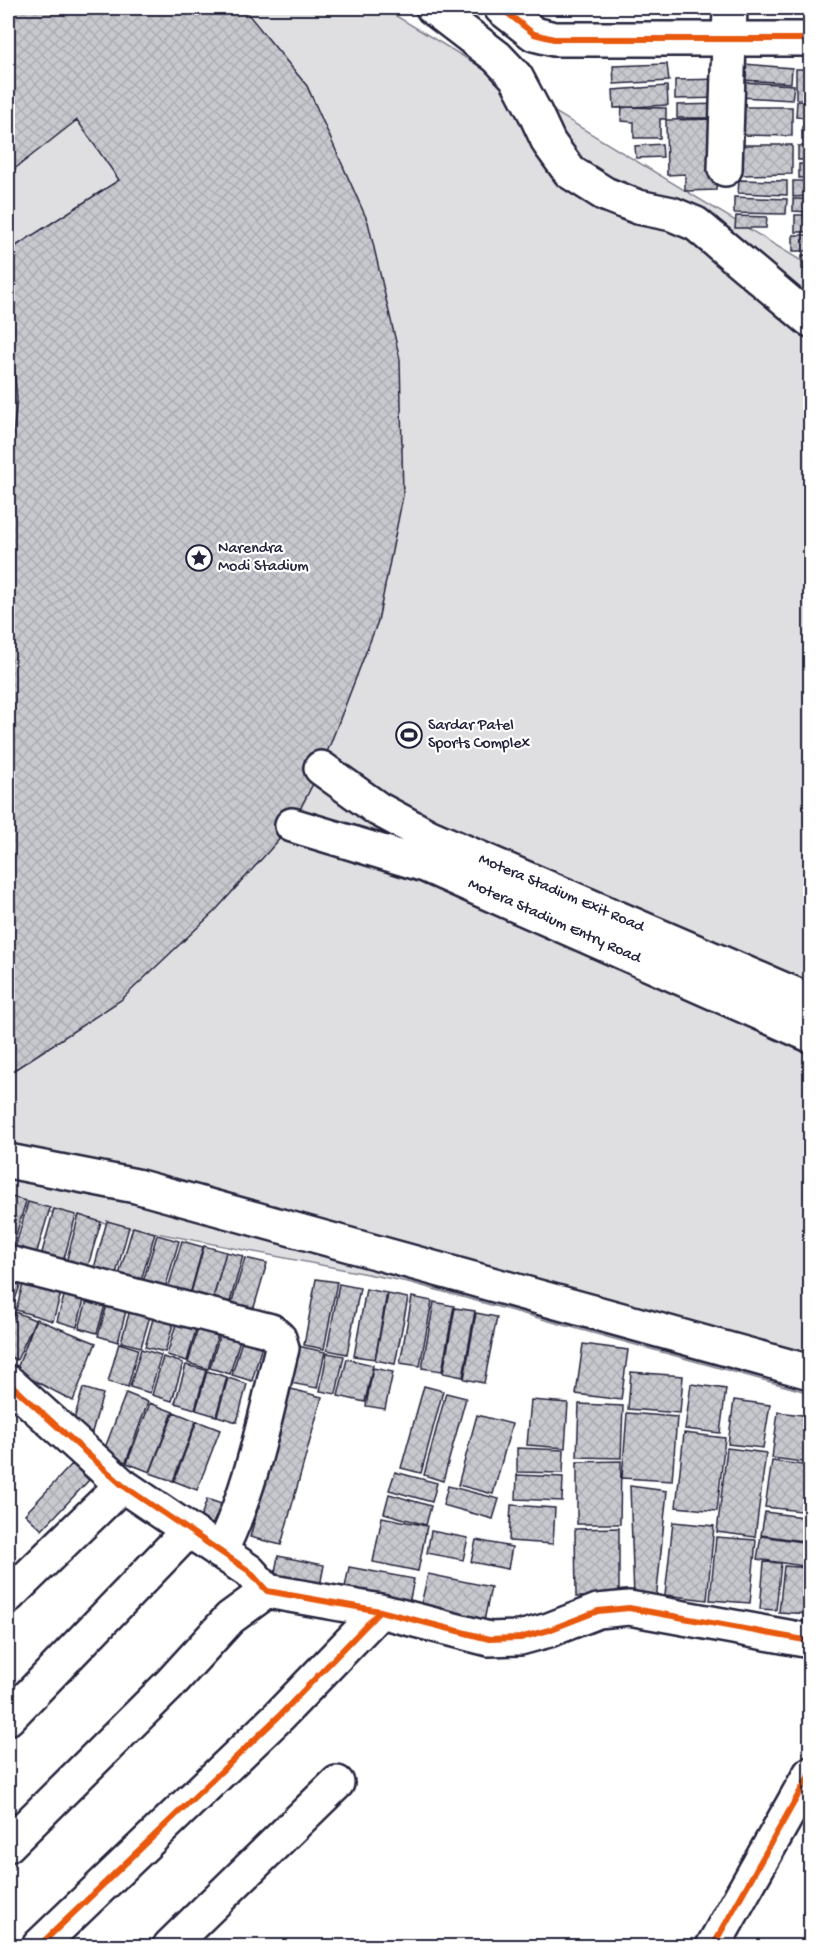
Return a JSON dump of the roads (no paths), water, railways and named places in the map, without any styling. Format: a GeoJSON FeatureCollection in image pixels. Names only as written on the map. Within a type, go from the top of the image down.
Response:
{"type":"FeatureCollection","features":[{"type":"Feature","properties":{"kind":"street"},"geometry":{"type":"LineString","coordinates":[[433,8],[497,57],[516,77],[549,143],[570,172],[605,194],[638,207],[672,214],[696,224],[810,320]]}},
{"type":"Feature","properties":{"kind":"street"},"geometry":{"type":"LineString","coordinates":[[501,8],[534,34],[554,39],[730,23],[810,39]]}},
{"type":"Feature","properties":{"kind":"street"},"geometry":{"type":"LineString","coordinates":[[725,169],[730,23]]}},
{"type":"Feature","properties":{"kind":"street","name":"Motera Stadium Exit Road"},"geometry":{"type":"LineString","coordinates":[[321,768],[378,809],[430,837],[810,1001]]}},
{"type":"Feature","properties":{"kind":"street","name":"Motera Stadium Entry Road"},"geometry":{"type":"LineString","coordinates":[[292,825],[425,865],[810,1035]]}},
{"type":"Feature","properties":{"kind":"street"},"geometry":{"type":"LineString","coordinates":[[8,1161],[136,1185],[810,1372]]}},
{"type":"Feature","properties":{"kind":"street"},"geometry":{"type":"LineString","coordinates":[[8,1263],[271,1331],[279,1338],[282,1348],[255,1460],[234,1524],[220,1552]]}},
{"type":"Feature","properties":{"kind":"street"},"geometry":{"type":"LineString","coordinates":[[8,1382],[122,1485],[249,1571],[267,1591],[380,1611],[489,1639],[520,1638],[549,1630],[598,1611],[629,1608],[810,1641]]}},
{"type":"Feature","properties":{"kind":"street"},"geometry":{"type":"LineString","coordinates":[[8,1596],[122,1485]]}},
{"type":"Feature","properties":{"kind":"street"},"geometry":{"type":"LineString","coordinates":[[8,1718],[188,1531]]}},
{"type":"Feature","properties":{"kind":"street"},"geometry":{"type":"LineString","coordinates":[[8,1845],[169,1685],[230,1618],[267,1591]]}},
{"type":"Feature","properties":{"kind":"street"},"geometry":{"type":"LineString","coordinates":[[39,1947],[279,1716],[380,1611]]}},
{"type":"Feature","properties":{"kind":"street"},"geometry":{"type":"LineString","coordinates":[[713,1947],[810,1774]]}},
{"type":"Feature","properties":{"kind":"street"},"geometry":{"type":"LineString","coordinates":[[170,1947],[337,1783]]}},
{"type":"Feature","properties":{"kind":"place","name":"Narendra Modi Stadium"},"geometry":{"type":"Point","coordinates":[199,558]}},
{"type":"Feature","properties":{"kind":"place","name":"Sardar Patel Sports Complex"},"geometry":{"type":"Point","coordinates":[409,735]}}]}
